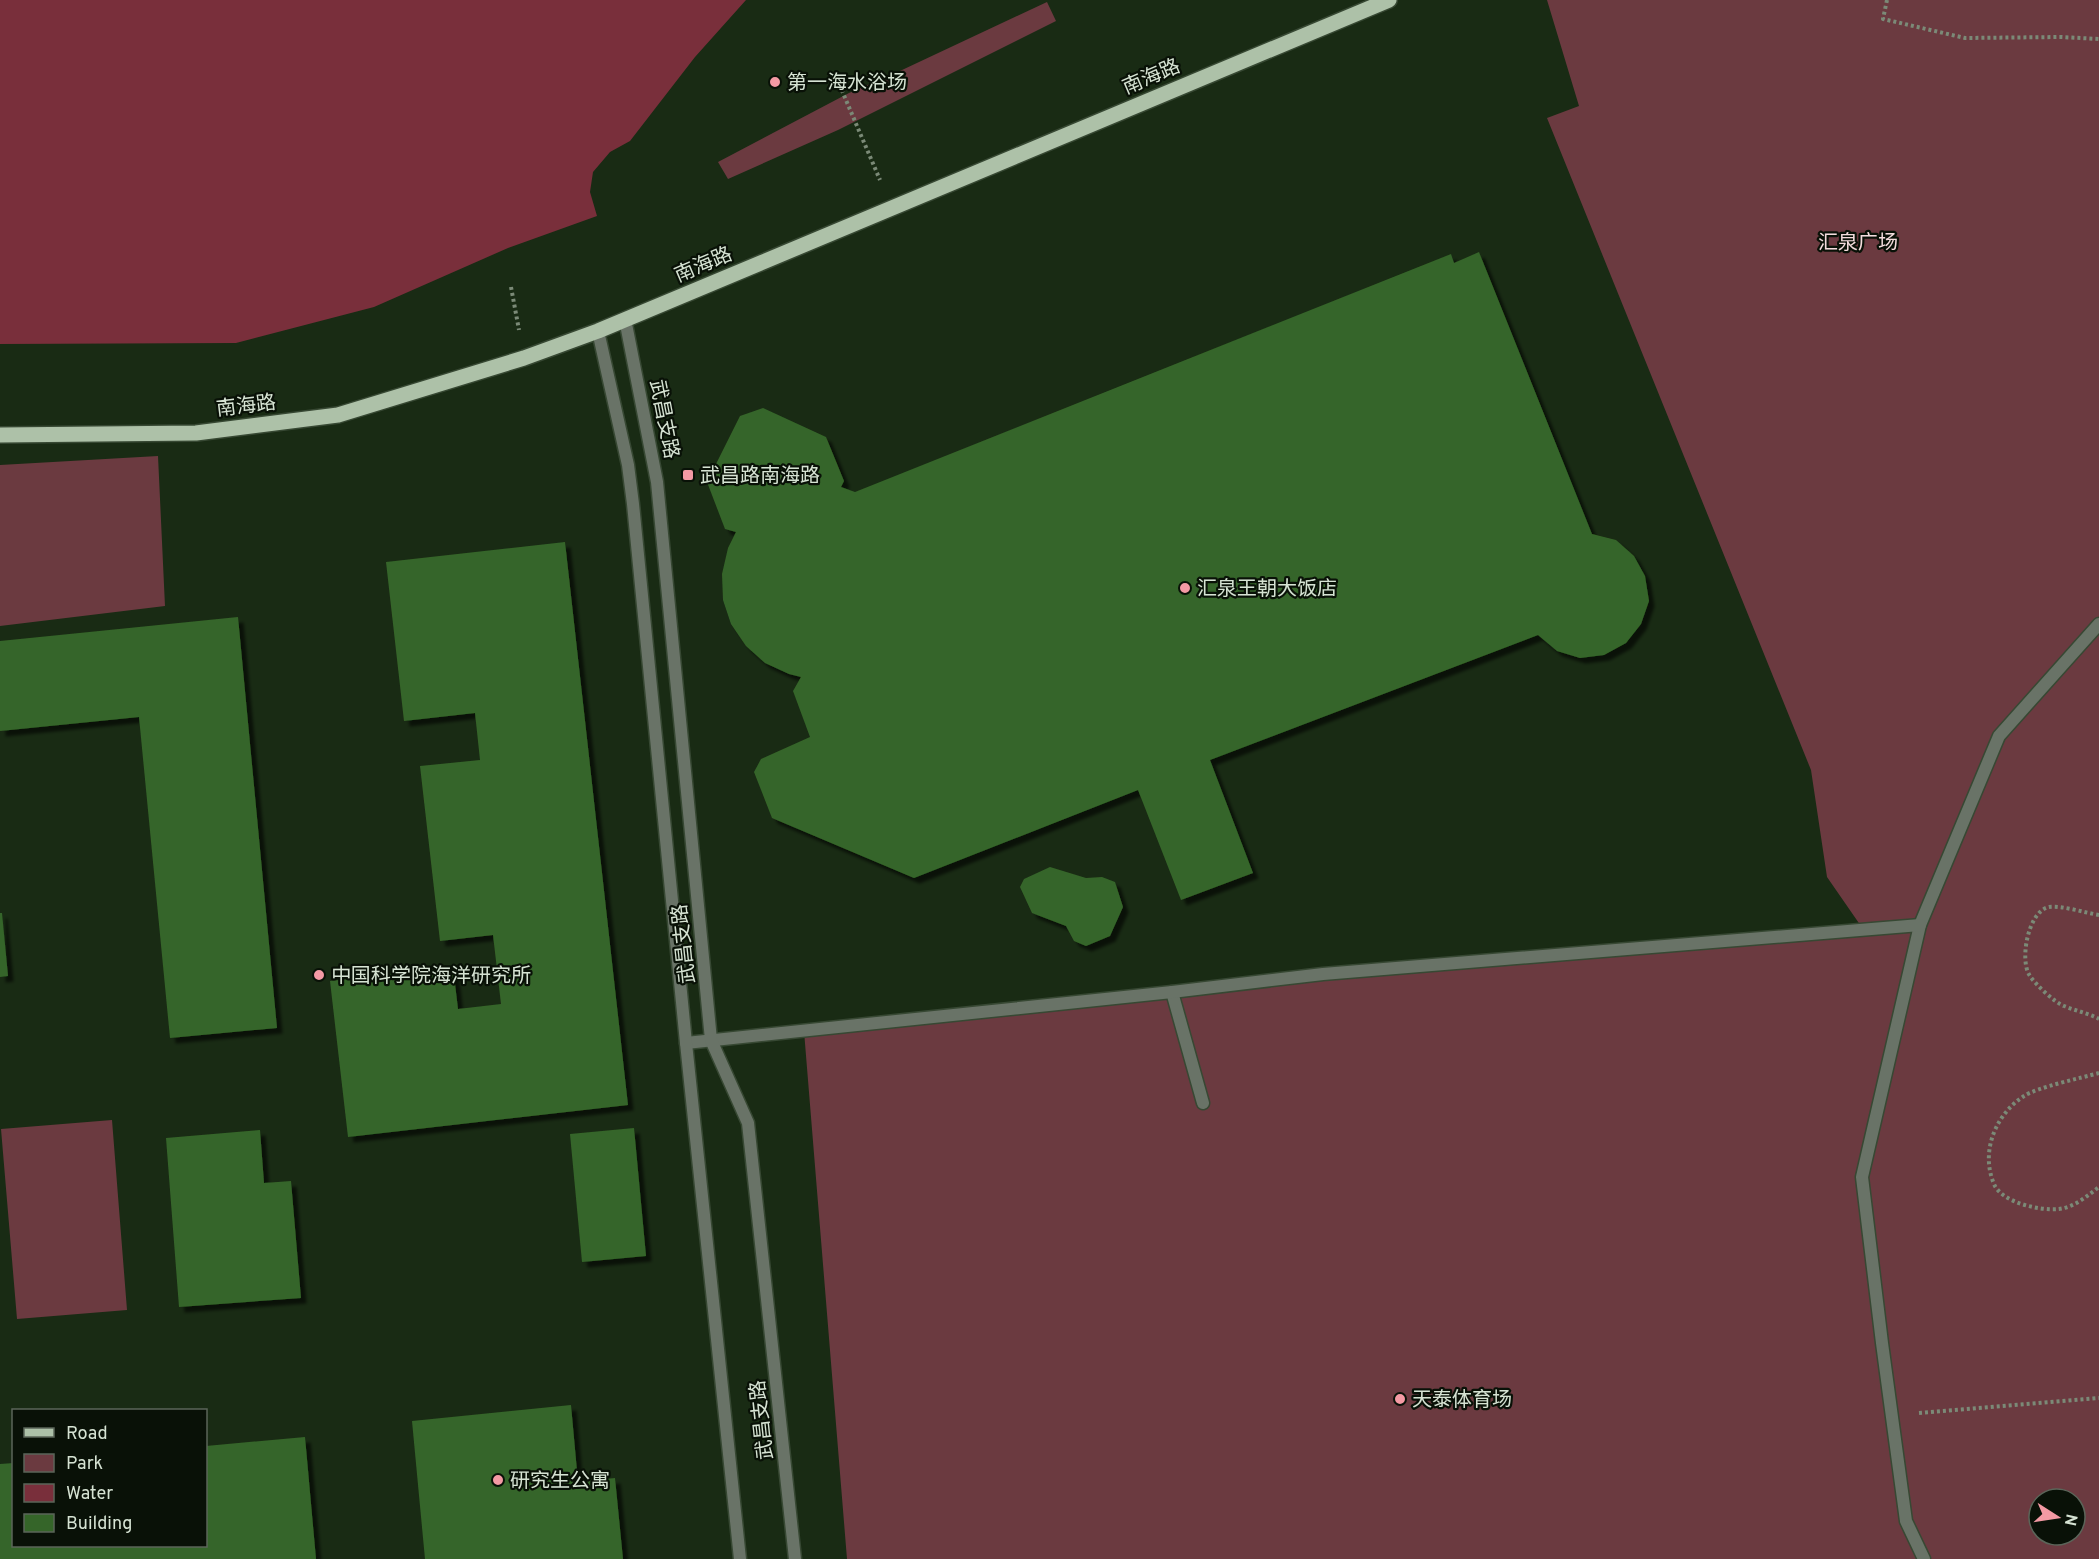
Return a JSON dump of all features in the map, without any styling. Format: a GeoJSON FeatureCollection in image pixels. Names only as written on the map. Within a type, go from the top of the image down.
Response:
{"type":"FeatureCollection","features":[{"type":"Feature","properties":{"kind":"main road","name":"南海路"},"geometry":{"type":"LineString","coordinates":[[0,435],[196,433],[338,415],[524,358],[598,331],[1389,0]]}},
{"type":"Feature","properties":{"kind":"street","name":"武昌支路"},"geometry":{"type":"LineString","coordinates":[[625,319],[657,482],[711,1040],[748,1123],[795,1559]]}},
{"type":"Feature","properties":{"kind":"street","name":"武昌支路"},"geometry":{"type":"LineString","coordinates":[[598,331],[628,465],[633,504],[686,1042],[741,1559]]}},
{"type":"Feature","properties":{"kind":"street"},"geometry":{"type":"LineString","coordinates":[[1924,1559],[1906,1521],[1863,1177],[1920,925],[1999,736],[2099,624]]}},
{"type":"Feature","properties":{"kind":"street"},"geometry":{"type":"LineString","coordinates":[[686,1042],[1172,992],[1323,974],[1920,925]]}},
{"type":"Feature","properties":{"kind":"street"},"geometry":{"type":"LineString","coordinates":[[1172,992],[1203,1103]]}},
{"type":"Feature","properties":{"kind":"path"},"geometry":{"type":"LineString","coordinates":[[1887,0],[1883,19],[1965,38],[2099,39]]}},
{"type":"Feature","properties":{"kind":"path"},"geometry":{"type":"LineString","coordinates":[[837,79],[891,207]]}},
{"type":"Feature","properties":{"kind":"path"},"geometry":{"type":"LineString","coordinates":[[511,287],[524,358]]}},
{"type":"Feature","properties":{"kind":"path"},"geometry":{"type":"LineString","coordinates":[[2099,915],[2048,907],[2039,912],[2032,923],[2024,961],[2029,975],[2056,1002],[2099,1018]]}},
{"type":"Feature","properties":{"kind":"path"},"geometry":{"type":"LineString","coordinates":[[2099,1072],[2027,1094],[2008,1108],[1998,1123],[1990,1142],[1990,1166],[1994,1185],[2007,1199],[2035,1207],[2060,1209],[2081,1201],[2099,1186]]}},
{"type":"Feature","properties":{"kind":"path"},"geometry":{"type":"LineString","coordinates":[[1892,1415],[2099,1398]]}},
{"type":"Feature","properties":{"kind":"green space","name":"汇泉广场"},"geometry":{"type":"Polygon","coordinates":[[[1547,0],[2099,0],[2099,1559],[847,1559],[804,1031],[1172,992],[1863,929],[1827,877],[1811,770],[1547,118],[1579,106],[1547,0]]]}},
{"type":"Feature","properties":{"kind":"green space"},"geometry":{"type":"Polygon","coordinates":[[[1047,2],[1056,21],[838,130],[728,179],[718,162],[849,93],[1047,2]]]}},
{"type":"Feature","properties":{"kind":"green space"},"geometry":{"type":"Polygon","coordinates":[[[158,456],[165,606],[0,626],[0,465],[158,456]]]}},
{"type":"Feature","properties":{"kind":"green space"},"geometry":{"type":"Polygon","coordinates":[[[112,1120],[127,1310],[17,1319],[1,1129],[112,1120]]]}},
{"type":"Feature","properties":{"kind":"water"},"geometry":{"type":"Polygon","coordinates":[[[0,0],[746,0],[695,57],[630,141],[610,152],[593,172],[590,192],[597,216],[508,248],[374,307],[236,343],[0,344],[0,0]]]}},
{"type":"Feature","properties":{"kind":"building","name":"汇泉王朝大饭店"},"geometry":{"type":"Polygon","coordinates":[[[1479,252],[1592,534],[1616,540],[1634,556],[1645,576],[1649,601],[1641,624],[1626,643],[1604,655],[1580,658],[1557,651],[1538,635],[1210,760],[1253,873],[1181,900],[1138,790],[914,878],[772,818],[754,772],[761,759],[810,737],[793,691],[801,677],[765,663],[746,646],[731,624],[723,600],[722,574],[728,548],[736,532],[725,529],[707,482],[740,416],[763,408],[826,437],[844,481],[841,487],[855,492],[1451,254],[1454,263],[1479,252]]]}},
{"type":"Feature","properties":{"kind":"building","name":"中国科学院海洋研究所"},"geometry":{"type":"Polygon","coordinates":[[[565,542],[628,1105],[348,1137],[330,981],[453,967],[458,1009],[501,1004],[493,935],[440,941],[420,766],[480,760],[475,713],[404,721],[386,562],[565,542]]]}},
{"type":"Feature","properties":{"kind":"building","name":"中国科学院海洋研究所"},"geometry":{"type":"Polygon","coordinates":[[[238,617],[277,1028],[170,1038],[139,717],[0,731],[0,641],[238,617]]]}},
{"type":"Feature","properties":{"kind":"building"},"geometry":{"type":"Polygon","coordinates":[[[1050,867],[1086,878],[1102,877],[1115,882],[1123,907],[1110,936],[1086,946],[1074,941],[1066,926],[1032,913],[1020,887],[1024,879],[1050,867]]]}},
{"type":"Feature","properties":{"kind":"building"},"geometry":{"type":"Polygon","coordinates":[[[0,913],[2,913],[8,976],[0,977],[0,913]]]}},
{"type":"Feature","properties":{"kind":"building"},"geometry":{"type":"Polygon","coordinates":[[[634,1128],[646,1256],[582,1262],[570,1134],[634,1128]]]}},
{"type":"Feature","properties":{"kind":"building"},"geometry":{"type":"Polygon","coordinates":[[[260,1130],[264,1183],[291,1181],[301,1298],[179,1307],[166,1138],[260,1130]]]}},
{"type":"Feature","properties":{"kind":"building","name":"研究生公寓"},"geometry":{"type":"Polygon","coordinates":[[[571,1405],[578,1482],[615,1478],[623,1559],[425,1559],[412,1421],[571,1405]]]}},
{"type":"Feature","properties":{"kind":"building"},"geometry":{"type":"Polygon","coordinates":[[[305,1437],[316,1559],[0,1559],[0,1464],[12,1463],[12,1547],[207,1547],[207,1446],[305,1437]]]}},
{"type":"Feature","properties":{"kind":"place","name":"第一海水浴场"},"geometry":{"type":"Point","coordinates":[775,82]}},
{"type":"Feature","properties":{"kind":"place","name":"武昌路南海路"},"geometry":{"type":"Point","coordinates":[688,475]}},
{"type":"Feature","properties":{"kind":"place","name":"汇泉王朝大饭店"},"geometry":{"type":"Point","coordinates":[1185,588]}},
{"type":"Feature","properties":{"kind":"place","name":"中国科学院海洋研究所"},"geometry":{"type":"Point","coordinates":[319,975]}},
{"type":"Feature","properties":{"kind":"place","name":"天泰体育场"},"geometry":{"type":"Point","coordinates":[1400,1399]}},
{"type":"Feature","properties":{"kind":"place","name":"研究生公寓"},"geometry":{"type":"Point","coordinates":[498,1480]}}]}
